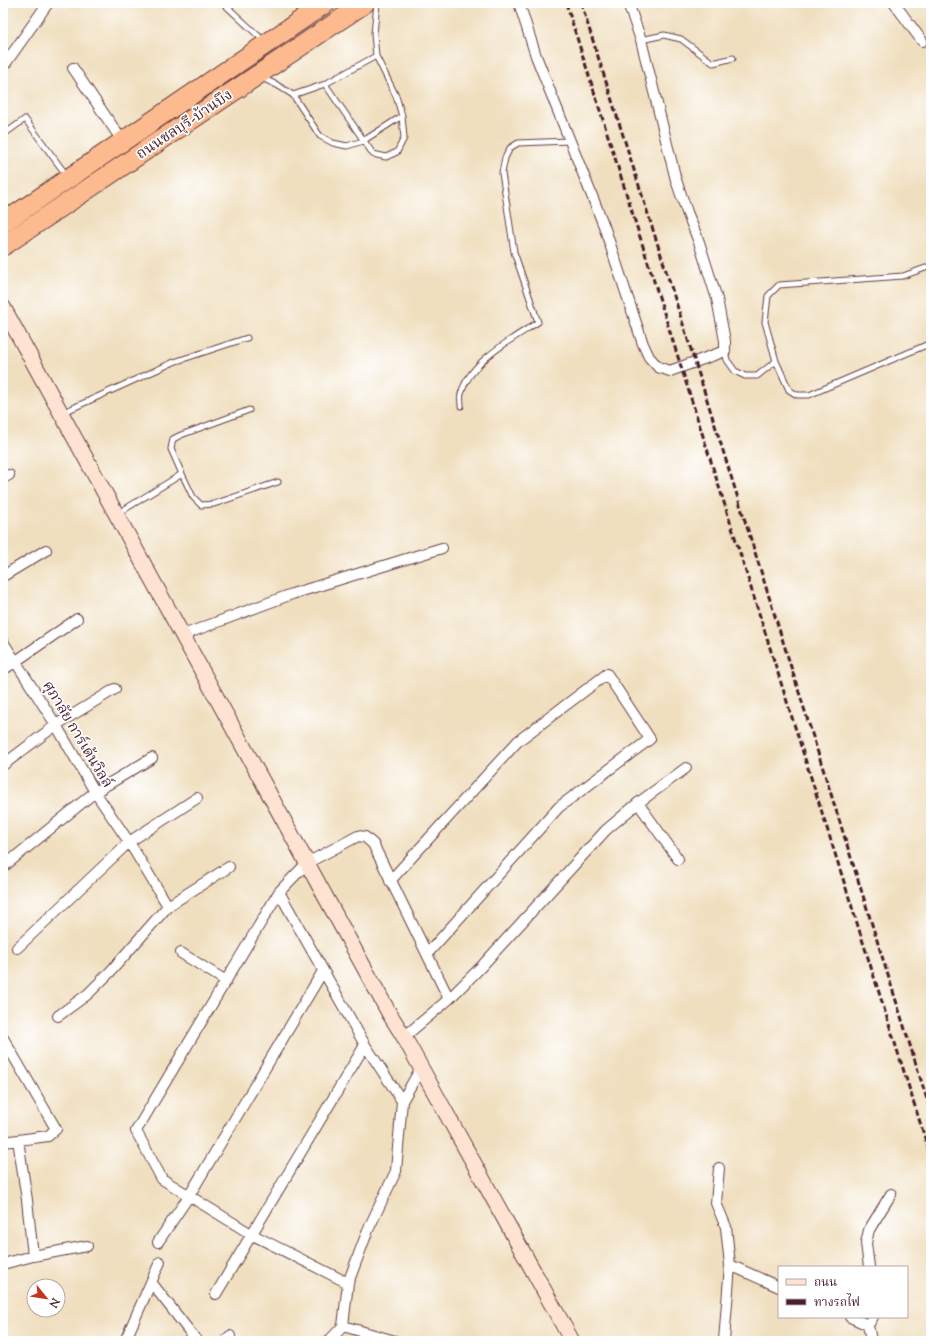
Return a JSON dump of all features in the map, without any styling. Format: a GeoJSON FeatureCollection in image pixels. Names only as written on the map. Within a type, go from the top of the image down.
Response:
{"type":"FeatureCollection","features":[{"type":"Feature","properties":{"kind":"highway","name":"ถนนชลบุรี-บ้านบึง"},"geometry":{"type":"LineString","coordinates":[[7,220],[266,43],[305,9],[326,3]]}},
{"type":"Feature","properties":{"kind":"highway","name":"ถนนชลบุรี-บ้านบึง"},"geometry":{"type":"LineString","coordinates":[[3,246],[365,3]]}},
{"type":"Feature","properties":{"kind":"street"},"geometry":{"type":"LineString","coordinates":[[3,67],[48,3]]}},
{"type":"Feature","properties":{"kind":"street"},"geometry":{"type":"LineString","coordinates":[[519,3],[536,56],[604,226],[643,344],[649,357],[658,367],[670,371],[725,351],[725,341],[717,299],[699,242],[686,212],[676,180],[641,40],[628,3]]}},
{"type":"Feature","properties":{"kind":"street"},"geometry":{"type":"LineString","coordinates":[[894,3],[922,41]]}},
{"type":"Feature","properties":{"kind":"street"},"geometry":{"type":"LineString","coordinates":[[73,68],[123,142]]}},
{"type":"Feature","properties":{"kind":"street"},"geometry":{"type":"LineString","coordinates":[[3,307],[389,1013],[404,1037],[572,1341]]}},
{"type":"Feature","properties":{"kind":"street"},"geometry":{"type":"LineString","coordinates":[[183,635],[292,594],[442,548]]}},
{"type":"Feature","properties":{"kind":"street"},"geometry":{"type":"LineString","coordinates":[[3,576],[46,550]]}},
{"type":"Feature","properties":{"kind":"street"},"geometry":{"type":"LineString","coordinates":[[3,670],[77,619]]}},
{"type":"Feature","properties":{"kind":"street","name":"ศุภาลัย การ์เด้นวิลล์"},"geometry":{"type":"LineString","coordinates":[[3,642],[56,725],[95,792],[129,842],[168,906]]}},
{"type":"Feature","properties":{"kind":"street"},"geometry":{"type":"LineString","coordinates":[[390,881],[518,741],[607,674],[650,739],[559,807],[427,954]]}},
{"type":"Feature","properties":{"kind":"street"},"geometry":{"type":"LineString","coordinates":[[3,765],[56,725],[115,689]]}},
{"type":"Feature","properties":{"kind":"street"},"geometry":{"type":"LineString","coordinates":[[3,867],[95,792],[152,758]]}},
{"type":"Feature","properties":{"kind":"street"},"geometry":{"type":"LineString","coordinates":[[404,1037],[449,999],[485,963],[606,830],[638,803],[686,768]]}},
{"type":"Feature","properties":{"kind":"street"},"geometry":{"type":"LineString","coordinates":[[17,948],[129,842],[197,798]]}},
{"type":"Feature","properties":{"kind":"street"},"geometry":{"type":"LineString","coordinates":[[638,803],[678,859]]}},
{"type":"Feature","properties":{"kind":"street"},"geometry":{"type":"LineString","coordinates":[[348,1283],[251,1234],[162,1179],[136,1131],[279,892],[307,863],[358,836],[365,837],[373,844],[449,999]]}},
{"type":"Feature","properties":{"kind":"street"},"geometry":{"type":"LineString","coordinates":[[58,1016],[88,994],[104,978],[168,906],[229,867]]}},
{"type":"Feature","properties":{"kind":"street"},"geometry":{"type":"LineString","coordinates":[[279,892],[365,1045],[402,1100]]}},
{"type":"Feature","properties":{"kind":"street"},"geometry":{"type":"LineString","coordinates":[[180,953],[226,982]]}},
{"type":"Feature","properties":{"kind":"street"},"geometry":{"type":"LineString","coordinates":[[158,1242],[190,1196],[323,971]]}},
{"type":"Feature","properties":{"kind":"street"},"geometry":{"type":"LineString","coordinates":[[3,1038],[56,1129],[48,1136],[3,1142]]}},
{"type":"Feature","properties":{"kind":"street"},"geometry":{"type":"LineString","coordinates":[[216,1294],[365,1045]]}},
{"type":"Feature","properties":{"kind":"street"},"geometry":{"type":"LineString","coordinates":[[329,1341],[343,1326],[348,1283],[368,1230],[396,1171],[402,1100],[421,1068]]}},
{"type":"Feature","properties":{"kind":"street"},"geometry":{"type":"LineString","coordinates":[[18,1140],[27,1200],[33,1256]]}},
{"type":"Feature","properties":{"kind":"street"},"geometry":{"type":"LineString","coordinates":[[719,1168],[716,1203],[726,1227],[730,1265],[724,1341]]}},
{"type":"Feature","properties":{"kind":"street"},"geometry":{"type":"LineString","coordinates":[[869,1266],[866,1243],[869,1230],[891,1194]]}},
{"type":"Feature","properties":{"kind":"street"},"geometry":{"type":"LineString","coordinates":[[3,1264],[33,1256],[87,1246]]}},
{"type":"Feature","properties":{"kind":"street"},"geometry":{"type":"LineString","coordinates":[[125,1341],[160,1262]]}},
{"type":"Feature","properties":{"kind":"street"},"geometry":{"type":"LineString","coordinates":[[730,1265],[778,1287]]}},
{"type":"Feature","properties":{"kind":"street"},"geometry":{"type":"LineString","coordinates":[[151,1282],[197,1341]]}},
{"type":"Feature","properties":{"kind":"street"},"geometry":{"type":"LineString","coordinates":[[855,1318],[871,1321],[871,1341]]}},
{"type":"Feature","properties":{"kind":"street"},"geometry":{"type":"LineString","coordinates":[[343,1326],[395,1341]]}},
{"type":"Feature","properties":{"kind":"lane"},"geometry":{"type":"LineString","coordinates":[[223,3],[266,43]]}},
{"type":"Feature","properties":{"kind":"lane"},"geometry":{"type":"LineString","coordinates":[[325,84],[363,142],[373,154],[386,157],[397,152],[404,138],[402,116],[396,96],[376,56],[374,34],[376,3]]}},
{"type":"Feature","properties":{"kind":"lane"},"geometry":{"type":"LineString","coordinates":[[641,40],[664,35],[681,39],[713,63],[733,58]]}},
{"type":"Feature","properties":{"kind":"lane"},"geometry":{"type":"LineString","coordinates":[[293,95],[325,84],[376,56]]}},
{"type":"Feature","properties":{"kind":"lane"},"geometry":{"type":"LineString","coordinates":[[257,76],[277,85],[293,95],[320,136],[333,143],[346,146],[363,142],[402,116]]}},
{"type":"Feature","properties":{"kind":"lane"},"geometry":{"type":"LineString","coordinates":[[3,135],[25,119],[69,178]]}},
{"type":"Feature","properties":{"kind":"lane"},"geometry":{"type":"LineString","coordinates":[[462,406],[460,395],[470,374],[490,355],[538,322],[514,252],[502,172],[505,158],[510,148],[518,143],[570,141]]}},
{"type":"Feature","properties":{"kind":"lane"},"geometry":{"type":"LineString","coordinates":[[3,200],[7,220]]}},
{"type":"Feature","properties":{"kind":"lane"},"geometry":{"type":"LineString","coordinates":[[931,266],[903,276],[779,285],[768,296],[765,322],[776,361],[789,390],[797,396],[809,395],[931,343]]}},
{"type":"Feature","properties":{"kind":"lane"},"geometry":{"type":"LineString","coordinates":[[61,413],[174,362],[247,338]]}},
{"type":"Feature","properties":{"kind":"lane"},"geometry":{"type":"LineString","coordinates":[[725,351],[727,360],[735,371],[745,376],[757,376],[776,361]]}},
{"type":"Feature","properties":{"kind":"lane"},"geometry":{"type":"LineString","coordinates":[[249,410],[181,435],[173,439],[171,449],[193,497],[201,505],[214,504],[278,482]]}},
{"type":"Feature","properties":{"kind":"lane"},"geometry":{"type":"LineString","coordinates":[[116,514],[182,474]]}},
{"type":"Feature","properties":{"kind":"railway"},"geometry":{"type":"LineString","coordinates":[[566,3],[931,1157]]}},
{"type":"Feature","properties":{"kind":"railway"},"geometry":{"type":"LineString","coordinates":[[581,3],[931,1112]]}}]}
